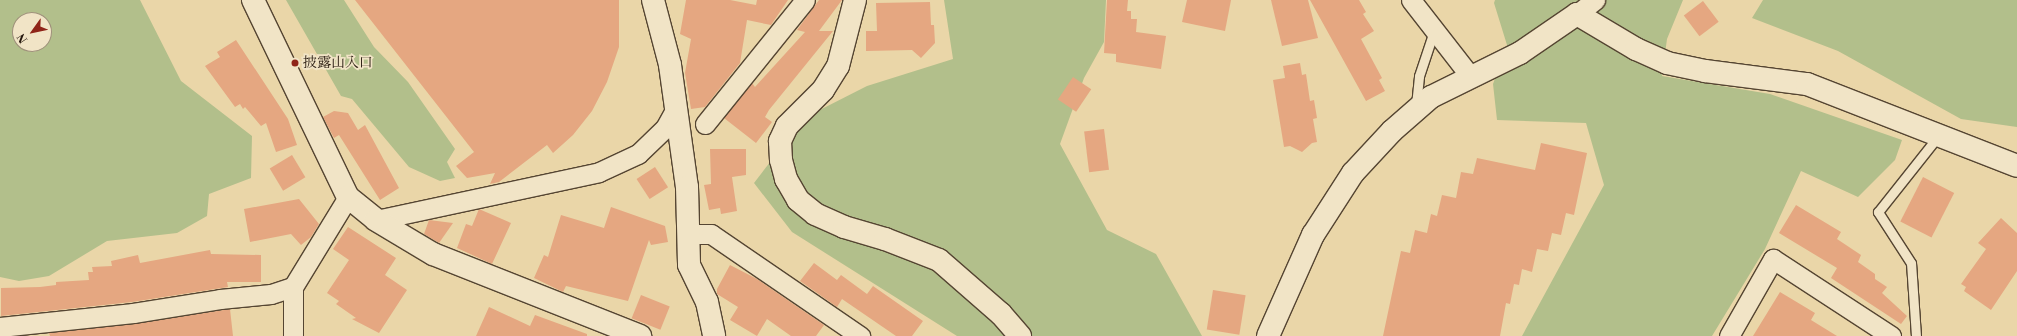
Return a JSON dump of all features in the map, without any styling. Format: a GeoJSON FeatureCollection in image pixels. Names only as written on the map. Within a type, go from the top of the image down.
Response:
{"type":"FeatureCollection","features":[{"type":"Feature","properties":{"kind":"street"},"geometry":{"type":"LineString","coordinates":[[253,0],[348,197],[376,220],[433,254],[640,336]]}},
{"type":"Feature","properties":{"kind":"street"},"geometry":{"type":"LineString","coordinates":[[653,0],[670,65],[687,187],[689,266],[707,302],[714,336]]}},
{"type":"Feature","properties":{"kind":"street"},"geometry":{"type":"LineString","coordinates":[[705,124],[805,0]]}},
{"type":"Feature","properties":{"kind":"street"},"geometry":{"type":"LineString","coordinates":[[855,0],[838,66],[823,90],[787,126],[780,141],[781,160],[786,179],[798,200],[815,214],[844,227],[885,238],[939,260],[1000,314],[1020,336]]}},
{"type":"Feature","properties":{"kind":"street"},"geometry":{"type":"LineString","coordinates":[[1411,0],[1435,27],[1471,77]]}},
{"type":"Feature","properties":{"kind":"street"},"geometry":{"type":"LineString","coordinates":[[1268,336],[1313,235],[1332,201],[1352,172],[1415,111],[1441,90],[1471,77],[1540,41],[1595,0]]}},
{"type":"Feature","properties":{"kind":"street"},"geometry":{"type":"LineString","coordinates":[[1577,14],[1636,50],[1667,63],[1705,70],[1807,84],[2017,166]]}},
{"type":"Feature","properties":{"kind":"street"},"geometry":{"type":"LineString","coordinates":[[376,220],[599,172],[638,154],[665,128],[676,108]]}},
{"type":"Feature","properties":{"kind":"street"},"geometry":{"type":"LineString","coordinates":[[293,336],[293,287],[348,197]]}},
{"type":"Feature","properties":{"kind":"street"},"geometry":{"type":"LineString","coordinates":[[688,234],[711,234],[860,336]]}},
{"type":"Feature","properties":{"kind":"street"},"geometry":{"type":"LineString","coordinates":[[1729,336],[1772,259],[1891,336]]}},
{"type":"Feature","properties":{"kind":"street"},"geometry":{"type":"LineString","coordinates":[[0,327],[133,313],[220,299],[271,294],[293,287]]}},
{"type":"Feature","properties":{"kind":"lane"},"geometry":{"type":"LineString","coordinates":[[1415,111],[1419,76],[1435,27]]}},
{"type":"Feature","properties":{"kind":"lane"},"geometry":{"type":"LineString","coordinates":[[1916,336],[1911,263],[1878,212],[1939,135]]}},
{"type":"Feature","properties":{"kind":"green space"},"geometry":{"type":"Polygon","coordinates":[[[0,0],[140,0],[181,81],[252,136],[251,178],[209,194],[207,216],[177,233],[107,241],[49,276],[19,281],[0,277],[0,0]]]}},
{"type":"Feature","properties":{"kind":"green space"},"geometry":{"type":"Polygon","coordinates":[[[286,0],[344,0],[374,47],[408,82],[455,149],[447,162],[455,178],[440,181],[409,167],[352,99],[341,96],[286,0]]]}},
{"type":"Feature","properties":{"kind":"green space"},"geometry":{"type":"Polygon","coordinates":[[[944,0],[1106,0],[1104,42],[1084,78],[1060,144],[1107,230],[1156,254],[1202,336],[957,336],[792,232],[754,183],[804,118],[867,86],[953,59],[944,0]]]}},
{"type":"Feature","properties":{"kind":"green space"},"geometry":{"type":"Polygon","coordinates":[[[1495,0],[1683,0],[1667,39],[1662,76],[1770,94],[1902,140],[1895,160],[1858,197],[1801,171],[1765,249],[1712,336],[1522,336],[1604,185],[1586,123],[1497,120],[1493,84],[1507,45],[1494,3],[1495,0]]]}},
{"type":"Feature","properties":{"kind":"green space"},"geometry":{"type":"Polygon","coordinates":[[[1763,0],[2017,0],[2017,127],[1961,119],[1838,51],[1752,18],[1763,0]]]}},
{"type":"Feature","properties":{"kind":"building"},"geometry":{"type":"Polygon","coordinates":[[[355,0],[619,0],[619,47],[607,82],[592,111],[573,135],[553,153],[547,145],[499,182],[490,184],[495,173],[467,178],[456,166],[474,152],[355,0]]]}},
{"type":"Feature","properties":{"kind":"building"},"geometry":{"type":"Polygon","coordinates":[[[686,0],[730,0],[756,5],[757,0],[788,0],[771,25],[747,20],[740,63],[705,107],[691,109],[685,73],[691,39],[680,34],[686,0]]]}},
{"type":"Feature","properties":{"kind":"building"},"geometry":{"type":"Polygon","coordinates":[[[819,0],[842,0],[819,31],[833,31],[769,110],[765,117],[772,122],[756,143],[724,118],[752,83],[755,87],[805,32],[797,30],[819,0]]]}},
{"type":"Feature","properties":{"kind":"building"},"geometry":{"type":"Polygon","coordinates":[[[1107,0],[1128,0],[1127,11],[1131,11],[1131,19],[1137,19],[1136,32],[1166,36],[1161,69],[1116,62],[1116,54],[1104,53],[1107,0]]]}},
{"type":"Feature","properties":{"kind":"building"},"geometry":{"type":"Polygon","coordinates":[[[1187,0],[1231,0],[1225,31],[1182,22],[1187,0]]]}},
{"type":"Feature","properties":{"kind":"building"},"geometry":{"type":"Polygon","coordinates":[[[1271,0],[1308,0],[1318,38],[1282,46],[1271,0]]]}},
{"type":"Feature","properties":{"kind":"building"},"geometry":{"type":"Polygon","coordinates":[[[1310,0],[1359,0],[1366,12],[1363,14],[1374,31],[1361,39],[1382,78],[1379,80],[1385,91],[1366,101],[1310,0]]]}},
{"type":"Feature","properties":{"kind":"building"},"geometry":{"type":"Polygon","coordinates":[[[1703,1],[1719,22],[1699,36],[1684,15],[1703,1]]]}},
{"type":"Feature","properties":{"kind":"building"},"geometry":{"type":"Polygon","coordinates":[[[930,2],[931,25],[934,25],[935,43],[921,58],[912,50],[866,51],[866,31],[877,31],[876,3],[930,2]]]}},
{"type":"Feature","properties":{"kind":"building"},"geometry":{"type":"Polygon","coordinates":[[[236,40],[288,119],[297,145],[276,152],[266,123],[261,126],[245,107],[243,109],[240,104],[235,107],[205,66],[220,57],[217,52],[236,40]]]}},
{"type":"Feature","properties":{"kind":"building"},"geometry":{"type":"Polygon","coordinates":[[[1300,63],[1302,75],[1306,74],[1310,101],[1314,100],[1317,118],[1313,119],[1317,142],[1312,143],[1302,152],[1290,146],[1284,147],[1273,80],[1285,78],[1283,66],[1300,63]]]}},
{"type":"Feature","properties":{"kind":"building"},"geometry":{"type":"Polygon","coordinates":[[[1073,77],[1091,89],[1076,112],[1058,99],[1073,77]]]}},
{"type":"Feature","properties":{"kind":"building"},"geometry":{"type":"Polygon","coordinates":[[[334,111],[348,113],[358,130],[365,125],[399,188],[380,200],[339,135],[334,138],[323,117],[334,111]]]}},
{"type":"Feature","properties":{"kind":"building"},"geometry":{"type":"Polygon","coordinates":[[[1104,129],[1109,170],[1089,172],[1084,131],[1104,129]]]}},
{"type":"Feature","properties":{"kind":"building"},"geometry":{"type":"Polygon","coordinates":[[[1541,143],[1587,153],[1574,215],[1566,213],[1561,235],[1552,233],[1548,251],[1537,249],[1532,272],[1522,269],[1519,285],[1514,284],[1510,304],[1506,303],[1500,336],[1383,336],[1401,251],[1410,253],[1415,230],[1427,233],[1431,214],[1437,216],[1442,195],[1456,198],[1461,172],[1473,174],[1477,158],[1535,170],[1541,143]]]}},
{"type":"Feature","properties":{"kind":"building"},"geometry":{"type":"Polygon","coordinates":[[[710,149],[746,149],[746,175],[732,177],[737,211],[721,214],[720,208],[709,210],[704,185],[711,184],[710,149]]]}},
{"type":"Feature","properties":{"kind":"building"},"geometry":{"type":"Polygon","coordinates":[[[292,155],[305,177],[283,191],[270,168],[292,155]]]}},
{"type":"Feature","properties":{"kind":"building"},"geometry":{"type":"Polygon","coordinates":[[[655,167],[668,187],[650,199],[637,179],[655,167]]]}},
{"type":"Feature","properties":{"kind":"building"},"geometry":{"type":"Polygon","coordinates":[[[1923,177],[1954,193],[1931,237],[1900,222],[1923,177]]]}},
{"type":"Feature","properties":{"kind":"building"},"geometry":{"type":"Polygon","coordinates":[[[299,199],[319,224],[311,237],[301,245],[291,234],[250,242],[244,209],[299,199]]]}},
{"type":"Feature","properties":{"kind":"building"},"geometry":{"type":"Polygon","coordinates":[[[1796,205],[1841,232],[1837,239],[1861,255],[1858,262],[1875,274],[1875,279],[1887,287],[1882,293],[1907,316],[1901,324],[1831,278],[1837,268],[1779,233],[1796,205]]]}},
{"type":"Feature","properties":{"kind":"building"},"geometry":{"type":"Polygon","coordinates":[[[611,207],[665,226],[668,242],[651,245],[649,240],[628,301],[566,286],[563,292],[534,278],[544,255],[548,257],[561,215],[604,228],[611,207]]]}},
{"type":"Feature","properties":{"kind":"building"},"geometry":{"type":"Polygon","coordinates":[[[479,209],[511,223],[492,264],[457,248],[466,224],[472,226],[479,209]]]}},
{"type":"Feature","properties":{"kind":"building"},"geometry":{"type":"Polygon","coordinates":[[[2001,218],[2017,233],[2017,271],[1991,310],[1964,291],[1966,287],[1961,284],[1986,249],[1978,243],[2001,218]]]}},
{"type":"Feature","properties":{"kind":"building"},"geometry":{"type":"Polygon","coordinates":[[[429,220],[453,223],[439,243],[424,234],[429,220]]]}},
{"type":"Feature","properties":{"kind":"building"},"geometry":{"type":"Polygon","coordinates":[[[348,227],[396,258],[385,275],[407,290],[379,333],[352,319],[356,318],[336,304],[339,301],[327,293],[349,260],[333,249],[348,227]]]}},
{"type":"Feature","properties":{"kind":"building"},"geometry":{"type":"Polygon","coordinates":[[[210,250],[211,254],[261,255],[261,282],[227,282],[228,287],[132,302],[1,316],[1,288],[40,287],[56,285],[56,282],[89,280],[88,272],[93,272],[92,267],[112,266],[111,261],[138,255],[140,263],[210,250]]]}},
{"type":"Feature","properties":{"kind":"building"},"geometry":{"type":"Polygon","coordinates":[[[814,263],[837,280],[841,275],[867,294],[873,286],[923,321],[912,336],[896,336],[842,299],[837,307],[800,281],[814,263]]]}},
{"type":"Feature","properties":{"kind":"building"},"geometry":{"type":"Polygon","coordinates":[[[730,265],[757,279],[824,325],[816,336],[791,336],[767,319],[757,336],[730,320],[738,307],[717,294],[717,289],[730,265]]]}},
{"type":"Feature","properties":{"kind":"building"},"geometry":{"type":"Polygon","coordinates":[[[1213,290],[1246,295],[1239,335],[1207,330],[1213,290]]]}},
{"type":"Feature","properties":{"kind":"building"},"geometry":{"type":"Polygon","coordinates":[[[1780,292],[1815,313],[1811,320],[1837,336],[1753,336],[1780,292]]]}},
{"type":"Feature","properties":{"kind":"building"},"geometry":{"type":"Polygon","coordinates":[[[641,295],[670,307],[660,330],[632,318],[641,295]]]}},
{"type":"Feature","properties":{"kind":"building"},"geometry":{"type":"Polygon","coordinates":[[[489,307],[530,326],[535,315],[587,334],[587,336],[476,336],[489,307]]]}},
{"type":"Feature","properties":{"kind":"building"},"geometry":{"type":"Polygon","coordinates":[[[230,309],[233,336],[50,336],[49,333],[135,324],[230,309]]]}},
{"type":"Feature","properties":{"kind":"place","name":"披露山入口"},"geometry":{"type":"Point","coordinates":[295,63]}}]}
